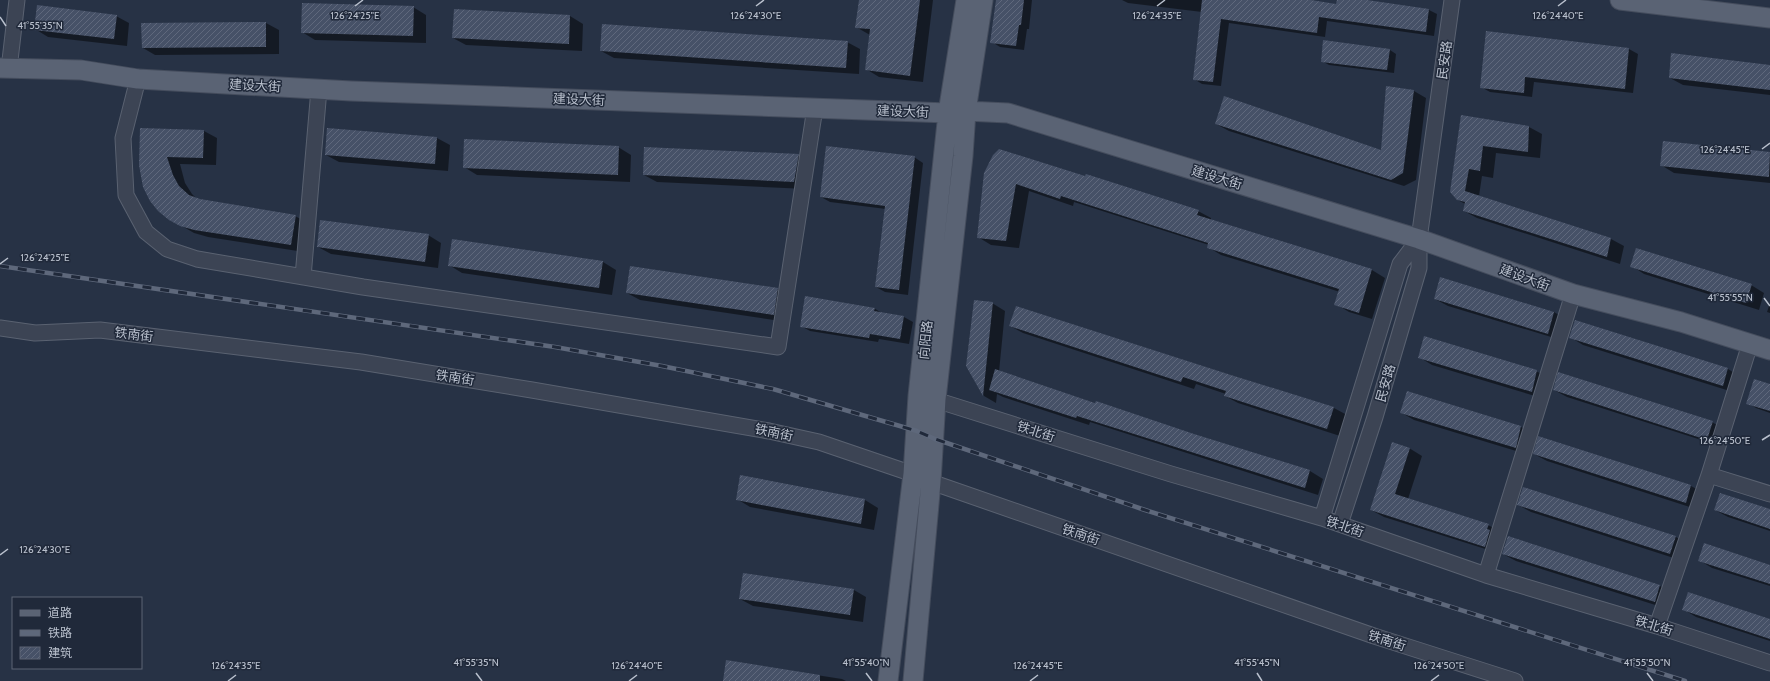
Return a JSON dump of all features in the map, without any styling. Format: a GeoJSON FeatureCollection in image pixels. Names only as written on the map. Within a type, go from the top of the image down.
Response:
{"type":"FeatureCollection","features":[{"type":"Feature","properties":{"kind":"main road","name":"向阳路"},"geometry":{"type":"LineString","coordinates":[[888,681],[913,474],[927,398],[963,156],[957,112],[966,0]]}},
{"type":"Feature","properties":{"kind":"main road","name":"向阳路"},"geometry":{"type":"LineString","coordinates":[[957,112],[983,0]]}},
{"type":"Feature","properties":{"kind":"main road"},"geometry":{"type":"LineString","coordinates":[[1620,0],[1770,18]]}},
{"type":"Feature","properties":{"kind":"main road","name":"建设大街"},"geometry":{"type":"LineString","coordinates":[[4,69],[81,70],[138,79],[319,89],[815,108],[1008,113],[1419,239],[1572,294],[1681,322],[1770,350]]}},
{"type":"Feature","properties":{"kind":"main road","name":"向阳路"},"geometry":{"type":"LineString","coordinates":[[913,681],[931,482],[927,398]]}},
{"type":"Feature","properties":{"kind":"street"},"geometry":{"type":"LineString","coordinates":[[4,69],[16,0]]}},
{"type":"Feature","properties":{"kind":"street","name":"民安路"},"geometry":{"type":"LineString","coordinates":[[1340,524],[1375,417],[1420,268],[1419,239],[1452,0]]}},
{"type":"Feature","properties":{"kind":"street"},"geometry":{"type":"LineString","coordinates":[[138,79],[123,138],[126,195],[146,232],[167,249],[197,258],[303,277],[778,347],[815,108]]}},
{"type":"Feature","properties":{"kind":"street"},"geometry":{"type":"LineString","coordinates":[[303,277],[319,89]]}},
{"type":"Feature","properties":{"kind":"street","name":"民安路"},"geometry":{"type":"LineString","coordinates":[[1322,518],[1400,264],[1419,239]]}},
{"type":"Feature","properties":{"kind":"street"},"geometry":{"type":"LineString","coordinates":[[1486,575],[1572,294]]}},
{"type":"Feature","properties":{"kind":"street","name":"铁南街"},"geometry":{"type":"LineString","coordinates":[[0,328],[34,333],[100,330],[361,362],[769,431],[818,442],[1374,636],[1515,681]]}},
{"type":"Feature","properties":{"kind":"street"},"geometry":{"type":"LineString","coordinates":[[1657,626],[1709,475],[1750,344]]}},
{"type":"Feature","properties":{"kind":"street","name":"铁北街"},"geometry":{"type":"LineString","coordinates":[[927,398],[1171,474],[1322,518],[1486,575],[1657,626],[1770,663]]}},
{"type":"Feature","properties":{"kind":"street"},"geometry":{"type":"LineString","coordinates":[[1709,475],[1770,494]]}},
{"type":"Feature","properties":{"kind":"building"},"geometry":{"type":"Polygon","coordinates":[[[859,0],[920,0],[910,76],[865,70],[870,29],[855,28],[859,0]]]}},
{"type":"Feature","properties":{"kind":"building"},"geometry":{"type":"Polygon","coordinates":[[[996,0],[1024,0],[1021,25],[1019,25],[1016,46],[990,43],[996,0]]]}},
{"type":"Feature","properties":{"kind":"building"},"geometry":{"type":"Polygon","coordinates":[[[1202,0],[1311,0],[1336,4],[1337,0],[1367,0],[1429,9],[1426,32],[1319,17],[1317,33],[1221,19],[1213,82],[1193,80],[1202,0]]]}},
{"type":"Feature","properties":{"kind":"building"},"geometry":{"type":"Polygon","coordinates":[[[302,3],[414,6],[413,36],[301,33],[302,3]]]}},
{"type":"Feature","properties":{"kind":"building"},"geometry":{"type":"Polygon","coordinates":[[[37,5],[117,15],[114,39],[34,30],[37,5]]]}},
{"type":"Feature","properties":{"kind":"building"},"geometry":{"type":"Polygon","coordinates":[[[454,9],[570,15],[569,44],[452,38],[454,9]]]}},
{"type":"Feature","properties":{"kind":"building"},"geometry":{"type":"Polygon","coordinates":[[[266,22],[266,47],[142,48],[141,23],[266,22]]]}},
{"type":"Feature","properties":{"kind":"building"},"geometry":{"type":"Polygon","coordinates":[[[602,24],[848,41],[846,68],[600,51],[602,24]]]}},
{"type":"Feature","properties":{"kind":"building"},"geometry":{"type":"Polygon","coordinates":[[[1486,31],[1629,48],[1625,89],[1525,77],[1524,93],[1480,88],[1486,31]]]}},
{"type":"Feature","properties":{"kind":"building"},"geometry":{"type":"Polygon","coordinates":[[[1323,40],[1390,49],[1387,70],[1321,62],[1323,40]]]}},
{"type":"Feature","properties":{"kind":"building"},"geometry":{"type":"Polygon","coordinates":[[[1671,53],[1770,65],[1770,90],[1669,78],[1671,53]]]}},
{"type":"Feature","properties":{"kind":"building"},"geometry":{"type":"Polygon","coordinates":[[[1386,86],[1414,90],[1403,173],[1391,180],[1215,124],[1224,96],[1381,150],[1386,86]]]}},
{"type":"Feature","properties":{"kind":"building"},"geometry":{"type":"Polygon","coordinates":[[[1461,115],[1529,126],[1528,152],[1483,146],[1480,171],[1469,169],[1465,191],[1611,238],[1607,257],[1463,211],[1465,202],[1457,200],[1450,192],[1461,115]]]}},
{"type":"Feature","properties":{"kind":"building"},"geometry":{"type":"Polygon","coordinates":[[[140,128],[204,130],[203,158],[167,157],[173,175],[179,186],[189,195],[200,199],[296,215],[291,245],[194,230],[180,226],[169,220],[158,211],[150,201],[143,187],[139,165],[140,128]]]}},
{"type":"Feature","properties":{"kind":"building"},"geometry":{"type":"Polygon","coordinates":[[[327,128],[437,137],[435,164],[325,155],[327,128]]]}},
{"type":"Feature","properties":{"kind":"building"},"geometry":{"type":"Polygon","coordinates":[[[464,139],[619,146],[618,175],[463,168],[464,139]]]}},
{"type":"Feature","properties":{"kind":"building"},"geometry":{"type":"Polygon","coordinates":[[[1663,141],[1770,152],[1769,177],[1660,166],[1663,141]]]}},
{"type":"Feature","properties":{"kind":"building"},"geometry":{"type":"Polygon","coordinates":[[[826,146],[915,156],[899,290],[875,287],[885,206],[820,197],[826,146]]]}},
{"type":"Feature","properties":{"kind":"building"},"geometry":{"type":"Polygon","coordinates":[[[644,147],[799,154],[794,182],[643,175],[644,147]]]}},
{"type":"Feature","properties":{"kind":"building"},"geometry":{"type":"Polygon","coordinates":[[[999,149],[1085,176],[1086,174],[1199,210],[1197,215],[1372,269],[1359,313],[1334,305],[1339,289],[1207,248],[1208,243],[1061,196],[1060,199],[1016,184],[1006,241],[977,238],[984,173],[993,155],[999,149]]]}},
{"type":"Feature","properties":{"kind":"building"},"geometry":{"type":"Polygon","coordinates":[[[320,220],[429,234],[425,262],[317,247],[320,220]]]}},
{"type":"Feature","properties":{"kind":"building"},"geometry":{"type":"Polygon","coordinates":[[[452,239],[603,261],[599,288],[448,266],[452,239]]]}},
{"type":"Feature","properties":{"kind":"building"},"geometry":{"type":"Polygon","coordinates":[[[1636,248],[1752,284],[1746,303],[1630,267],[1636,248]]]}},
{"type":"Feature","properties":{"kind":"building"},"geometry":{"type":"Polygon","coordinates":[[[630,266],[778,288],[774,315],[626,293],[630,266]]]}},
{"type":"Feature","properties":{"kind":"building"},"geometry":{"type":"Polygon","coordinates":[[[1440,277],[1554,312],[1548,334],[1434,299],[1440,277]]]}},
{"type":"Feature","properties":{"kind":"building"},"geometry":{"type":"Polygon","coordinates":[[[805,296],[875,308],[874,311],[904,316],[900,339],[870,334],[869,338],[800,327],[805,296]]]}},
{"type":"Feature","properties":{"kind":"building"},"geometry":{"type":"Polygon","coordinates":[[[974,300],[993,302],[983,396],[966,366],[974,300]]]}},
{"type":"Feature","properties":{"kind":"building"},"geometry":{"type":"Polygon","coordinates":[[[1016,306],[1334,407],[1327,429],[1224,396],[1226,391],[1183,377],[1181,382],[1009,326],[1016,306]]]}},
{"type":"Feature","properties":{"kind":"building"},"geometry":{"type":"Polygon","coordinates":[[[1575,320],[1728,368],[1723,386],[1569,338],[1575,320]]]}},
{"type":"Feature","properties":{"kind":"building"},"geometry":{"type":"Polygon","coordinates":[[[1424,336],[1537,370],[1532,392],[1418,358],[1424,336]]]}},
{"type":"Feature","properties":{"kind":"building"},"geometry":{"type":"Polygon","coordinates":[[[995,369],[1095,403],[1096,401],[1194,434],[1310,470],[1305,488],[1077,416],[1076,418],[989,390],[995,369]]]}},
{"type":"Feature","properties":{"kind":"building"},"geometry":{"type":"Polygon","coordinates":[[[1558,372],[1713,421],[1707,440],[1553,390],[1558,372]]]}},
{"type":"Feature","properties":{"kind":"building"},"geometry":{"type":"Polygon","coordinates":[[[1754,379],[1770,384],[1770,411],[1746,404],[1754,379]]]}},
{"type":"Feature","properties":{"kind":"building"},"geometry":{"type":"Polygon","coordinates":[[[1407,391],[1521,426],[1516,448],[1400,413],[1407,391]]]}},
{"type":"Feature","properties":{"kind":"building"},"geometry":{"type":"Polygon","coordinates":[[[1538,436],[1691,485],[1686,503],[1533,454],[1538,436]]]}},
{"type":"Feature","properties":{"kind":"building"},"geometry":{"type":"Polygon","coordinates":[[[1392,442],[1410,448],[1395,494],[1489,524],[1487,529],[1490,530],[1485,547],[1370,510],[1392,442]]]}},
{"type":"Feature","properties":{"kind":"building"},"geometry":{"type":"Polygon","coordinates":[[[740,475],[865,499],[861,524],[736,500],[740,475]]]}},
{"type":"Feature","properties":{"kind":"building"},"geometry":{"type":"Polygon","coordinates":[[[1523,487],[1676,536],[1670,554],[1517,505],[1523,487]]]}},
{"type":"Feature","properties":{"kind":"building"},"geometry":{"type":"Polygon","coordinates":[[[1720,493],[1770,509],[1770,529],[1714,510],[1720,493]]]}},
{"type":"Feature","properties":{"kind":"building"},"geometry":{"type":"Polygon","coordinates":[[[1508,536],[1660,585],[1655,602],[1502,554],[1508,536]]]}},
{"type":"Feature","properties":{"kind":"building"},"geometry":{"type":"Polygon","coordinates":[[[1704,543],[1770,565],[1770,584],[1698,561],[1704,543]]]}},
{"type":"Feature","properties":{"kind":"building"},"geometry":{"type":"Polygon","coordinates":[[[743,573],[854,589],[850,615],[739,599],[743,573]]]}},
{"type":"Feature","properties":{"kind":"building"},"geometry":{"type":"Polygon","coordinates":[[[1688,592],[1770,619],[1770,639],[1682,610],[1688,592]]]}},
{"type":"Feature","properties":{"kind":"building"},"geometry":{"type":"Polygon","coordinates":[[[726,660],[820,675],[820,681],[723,681],[726,660]]]}},
{"type":"Feature","properties":{"kind":"railway"},"geometry":{"type":"LineString","coordinates":[[0,266],[555,347],[662,366],[773,389],[917,431],[935,439],[1142,509],[1685,681]]}}]}
